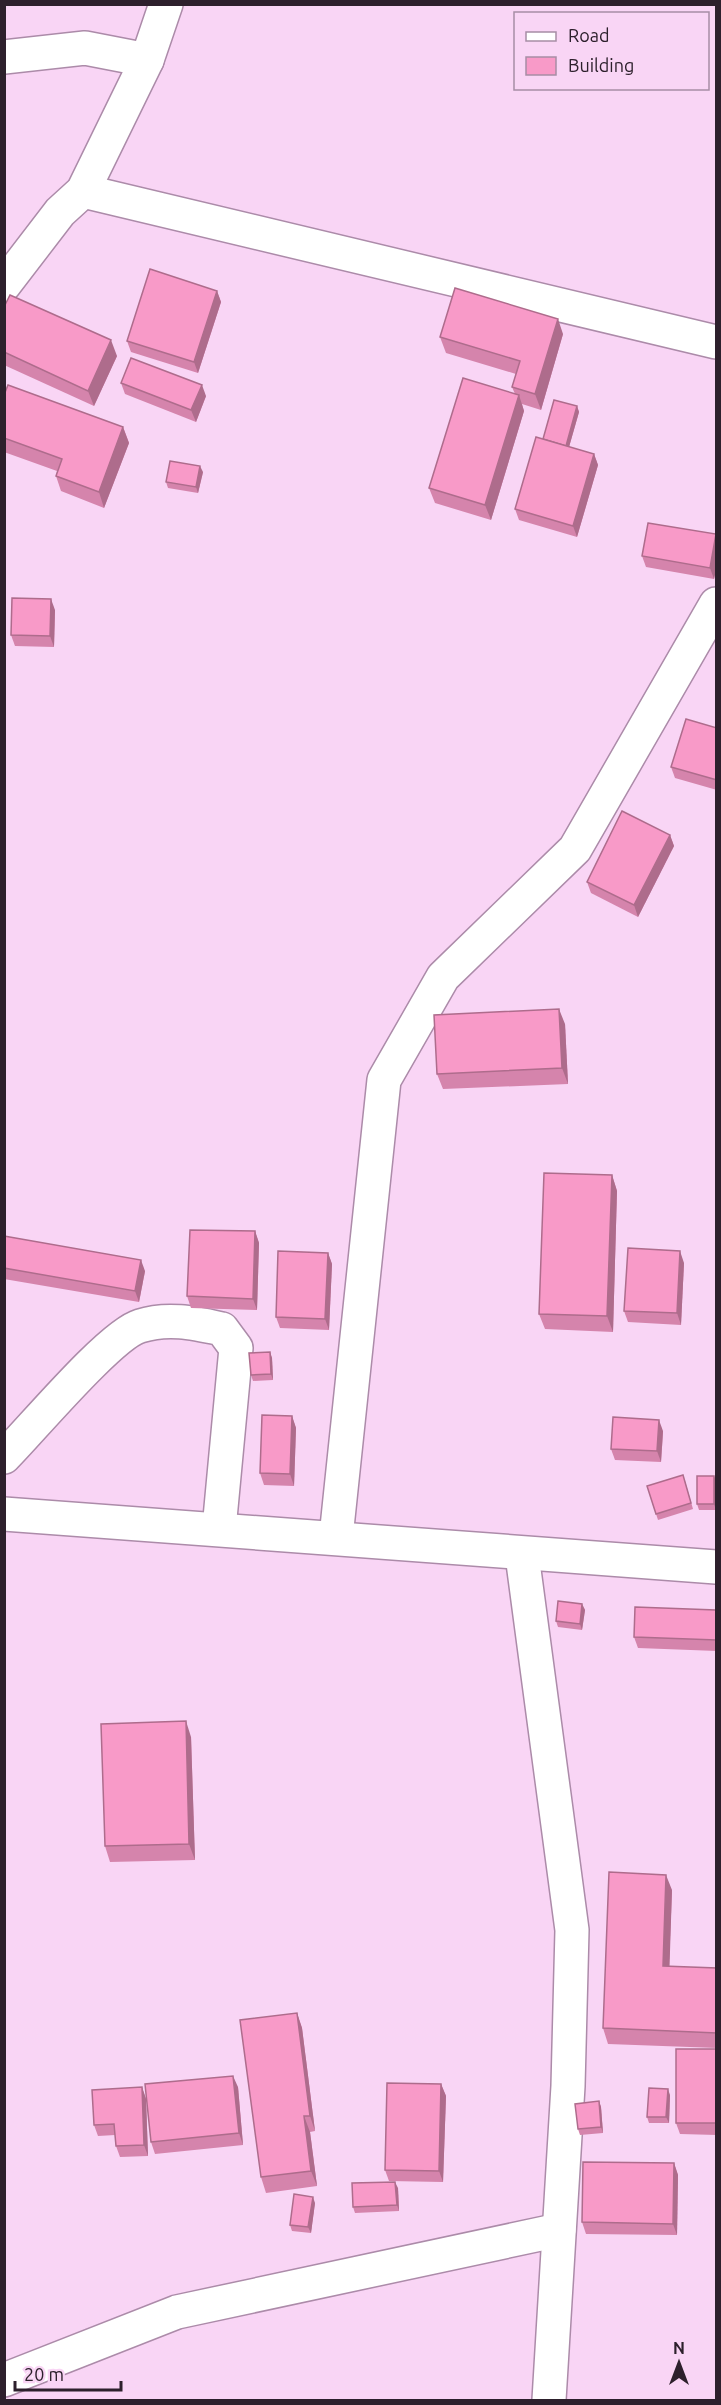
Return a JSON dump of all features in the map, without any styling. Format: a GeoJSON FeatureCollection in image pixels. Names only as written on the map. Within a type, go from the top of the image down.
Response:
{"type":"FeatureCollection","features":[{"type":"Feature","properties":{"kind":"street"},"geometry":{"type":"LineString","coordinates":[[4,285],[60,212],[83,191],[147,60],[166,4]]}},
{"type":"Feature","properties":{"kind":"street"},"geometry":{"type":"LineString","coordinates":[[4,57],[85,48],[147,60]]}},
{"type":"Feature","properties":{"kind":"street"},"geometry":{"type":"LineString","coordinates":[[83,191],[717,342]]}},
{"type":"Feature","properties":{"kind":"street"},"geometry":{"type":"LineString","coordinates":[[336,1537],[384,1080],[443,977],[574,849],[717,604]]}},
{"type":"Feature","properties":{"kind":"street"},"geometry":{"type":"LineString","coordinates":[[4,1457],[114,1342],[138,1326],[165,1321],[189,1322],[222,1329],[236,1348],[219,1529]]}},
{"type":"Feature","properties":{"kind":"street"},"geometry":{"type":"LineString","coordinates":[[4,1514],[336,1537],[522,1555],[717,1567]]}},
{"type":"Feature","properties":{"kind":"street"},"geometry":{"type":"LineString","coordinates":[[522,1555],[572,1930],[568,2086],[549,2400]]}},
{"type":"Feature","properties":{"kind":"street"},"geometry":{"type":"LineString","coordinates":[[4,2380],[177,2312],[559,2230]]}},
{"type":"Feature","properties":{"kind":"building"},"geometry":{"type":"Polygon","coordinates":[[[150,269],[217,291],[194,362],[127,341],[150,269]]]}},
{"type":"Feature","properties":{"kind":"building"},"geometry":{"type":"Polygon","coordinates":[[[455,288],[558,319],[535,394],[512,387],[520,361],[440,337],[455,288]]]}},
{"type":"Feature","properties":{"kind":"building"},"geometry":{"type":"Polygon","coordinates":[[[10,295],[111,340],[88,391],[4,352],[4,307],[10,295]]]}},
{"type":"Feature","properties":{"kind":"building"},"geometry":{"type":"Polygon","coordinates":[[[131,358],[202,385],[191,410],[121,383],[131,358]]]}},
{"type":"Feature","properties":{"kind":"building"},"geometry":{"type":"Polygon","coordinates":[[[463,378],[519,395],[485,505],[429,488],[463,378]]]}},
{"type":"Feature","properties":{"kind":"building"},"geometry":{"type":"Polygon","coordinates":[[[8,385],[123,427],[99,492],[56,476],[62,459],[4,438],[4,395],[8,385]]]}},
{"type":"Feature","properties":{"kind":"building"},"geometry":{"type":"Polygon","coordinates":[[[554,400],[577,406],[566,446],[543,439],[554,400]]]}},
{"type":"Feature","properties":{"kind":"building"},"geometry":{"type":"Polygon","coordinates":[[[536,437],[594,454],[573,526],[515,509],[536,437]]]}},
{"type":"Feature","properties":{"kind":"building"},"geometry":{"type":"Polygon","coordinates":[[[170,461],[200,466],[196,487],[166,482],[170,461]]]}},
{"type":"Feature","properties":{"kind":"building"},"geometry":{"type":"Polygon","coordinates":[[[648,523],[716,534],[710,568],[642,556],[648,523]]]}},
{"type":"Feature","properties":{"kind":"building"},"geometry":{"type":"Polygon","coordinates":[[[12,598],[51,599],[50,636],[11,635],[12,598]]]}},
{"type":"Feature","properties":{"kind":"building"},"geometry":{"type":"Polygon","coordinates":[[[686,719],[717,728],[717,780],[671,767],[686,719]]]}},
{"type":"Feature","properties":{"kind":"building"},"geometry":{"type":"Polygon","coordinates":[[[622,811],[670,835],[634,905],[587,882],[622,811]]]}},
{"type":"Feature","properties":{"kind":"building"},"geometry":{"type":"Polygon","coordinates":[[[559,1009],[562,1068],[437,1074],[434,1015],[559,1009]]]}},
{"type":"Feature","properties":{"kind":"building"},"geometry":{"type":"Polygon","coordinates":[[[544,1173],[612,1175],[607,1316],[539,1314],[544,1173]]]}},
{"type":"Feature","properties":{"kind":"building"},"geometry":{"type":"Polygon","coordinates":[[[190,1230],[255,1231],[253,1299],[187,1296],[190,1230]]]}},
{"type":"Feature","properties":{"kind":"building"},"geometry":{"type":"Polygon","coordinates":[[[4,1236],[141,1260],[135,1291],[4,1268],[4,1236]]]}},
{"type":"Feature","properties":{"kind":"building"},"geometry":{"type":"Polygon","coordinates":[[[628,1248],[680,1251],[677,1313],[624,1311],[628,1248]]]}},
{"type":"Feature","properties":{"kind":"building"},"geometry":{"type":"Polygon","coordinates":[[[278,1251],[328,1253],[325,1319],[276,1317],[278,1251]]]}},
{"type":"Feature","properties":{"kind":"building"},"geometry":{"type":"Polygon","coordinates":[[[270,1352],[271,1374],[251,1375],[249,1353],[270,1352]]]}},
{"type":"Feature","properties":{"kind":"building"},"geometry":{"type":"Polygon","coordinates":[[[262,1415],[292,1416],[290,1474],[260,1473],[262,1415]]]}},
{"type":"Feature","properties":{"kind":"building"},"geometry":{"type":"Polygon","coordinates":[[[613,1417],[659,1420],[657,1451],[611,1449],[613,1417]]]}},
{"type":"Feature","properties":{"kind":"building"},"geometry":{"type":"Polygon","coordinates":[[[683,1475],[691,1503],[656,1514],[647,1486],[683,1475]]]}},
{"type":"Feature","properties":{"kind":"building"},"geometry":{"type":"Polygon","coordinates":[[[697,1476],[714,1476],[714,1504],[697,1504],[697,1476]]]}},
{"type":"Feature","properties":{"kind":"building"},"geometry":{"type":"Polygon","coordinates":[[[558,1601],[582,1604],[580,1624],[556,1621],[558,1601]]]}},
{"type":"Feature","properties":{"kind":"building"},"geometry":{"type":"Polygon","coordinates":[[[635,1607],[716,1610],[717,1640],[634,1637],[635,1607]]]}},
{"type":"Feature","properties":{"kind":"building"},"geometry":{"type":"Polygon","coordinates":[[[186,1721],[189,1844],[105,1846],[101,1724],[186,1721]]]}},
{"type":"Feature","properties":{"kind":"building"},"geometry":{"type":"Polygon","coordinates":[[[609,1872],[666,1875],[663,1966],[717,1968],[717,2033],[603,2028],[609,1872]]]}},
{"type":"Feature","properties":{"kind":"building"},"geometry":{"type":"Polygon","coordinates":[[[297,2013],[310,2116],[304,2116],[311,2171],[261,2177],[240,2020],[297,2013]]]}},
{"type":"Feature","properties":{"kind":"building"},"geometry":{"type":"Polygon","coordinates":[[[676,2049],[717,2049],[717,2123],[676,2123],[676,2049]]]}},
{"type":"Feature","properties":{"kind":"building"},"geometry":{"type":"Polygon","coordinates":[[[233,2076],[239,2133],[151,2142],[145,2084],[233,2076]]]}},
{"type":"Feature","properties":{"kind":"building"},"geometry":{"type":"Polygon","coordinates":[[[387,2083],[441,2084],[439,2171],[385,2170],[387,2083]]]}},
{"type":"Feature","properties":{"kind":"building"},"geometry":{"type":"Polygon","coordinates":[[[142,2087],[144,2145],[116,2146],[114,2124],[94,2125],[92,2090],[142,2087]]]}},
{"type":"Feature","properties":{"kind":"building"},"geometry":{"type":"Polygon","coordinates":[[[649,2088],[668,2089],[666,2117],[647,2117],[649,2088]]]}},
{"type":"Feature","properties":{"kind":"building"},"geometry":{"type":"Polygon","coordinates":[[[599,2101],[601,2127],[578,2129],[575,2104],[599,2101]]]}},
{"type":"Feature","properties":{"kind":"building"},"geometry":{"type":"Polygon","coordinates":[[[583,2162],[674,2163],[673,2224],[582,2222],[583,2162]]]}},
{"type":"Feature","properties":{"kind":"building"},"geometry":{"type":"Polygon","coordinates":[[[395,2182],[397,2205],[353,2207],[352,2183],[395,2182]]]}},
{"type":"Feature","properties":{"kind":"building"},"geometry":{"type":"Polygon","coordinates":[[[294,2194],[313,2197],[308,2227],[290,2225],[294,2194]]]}}]}
